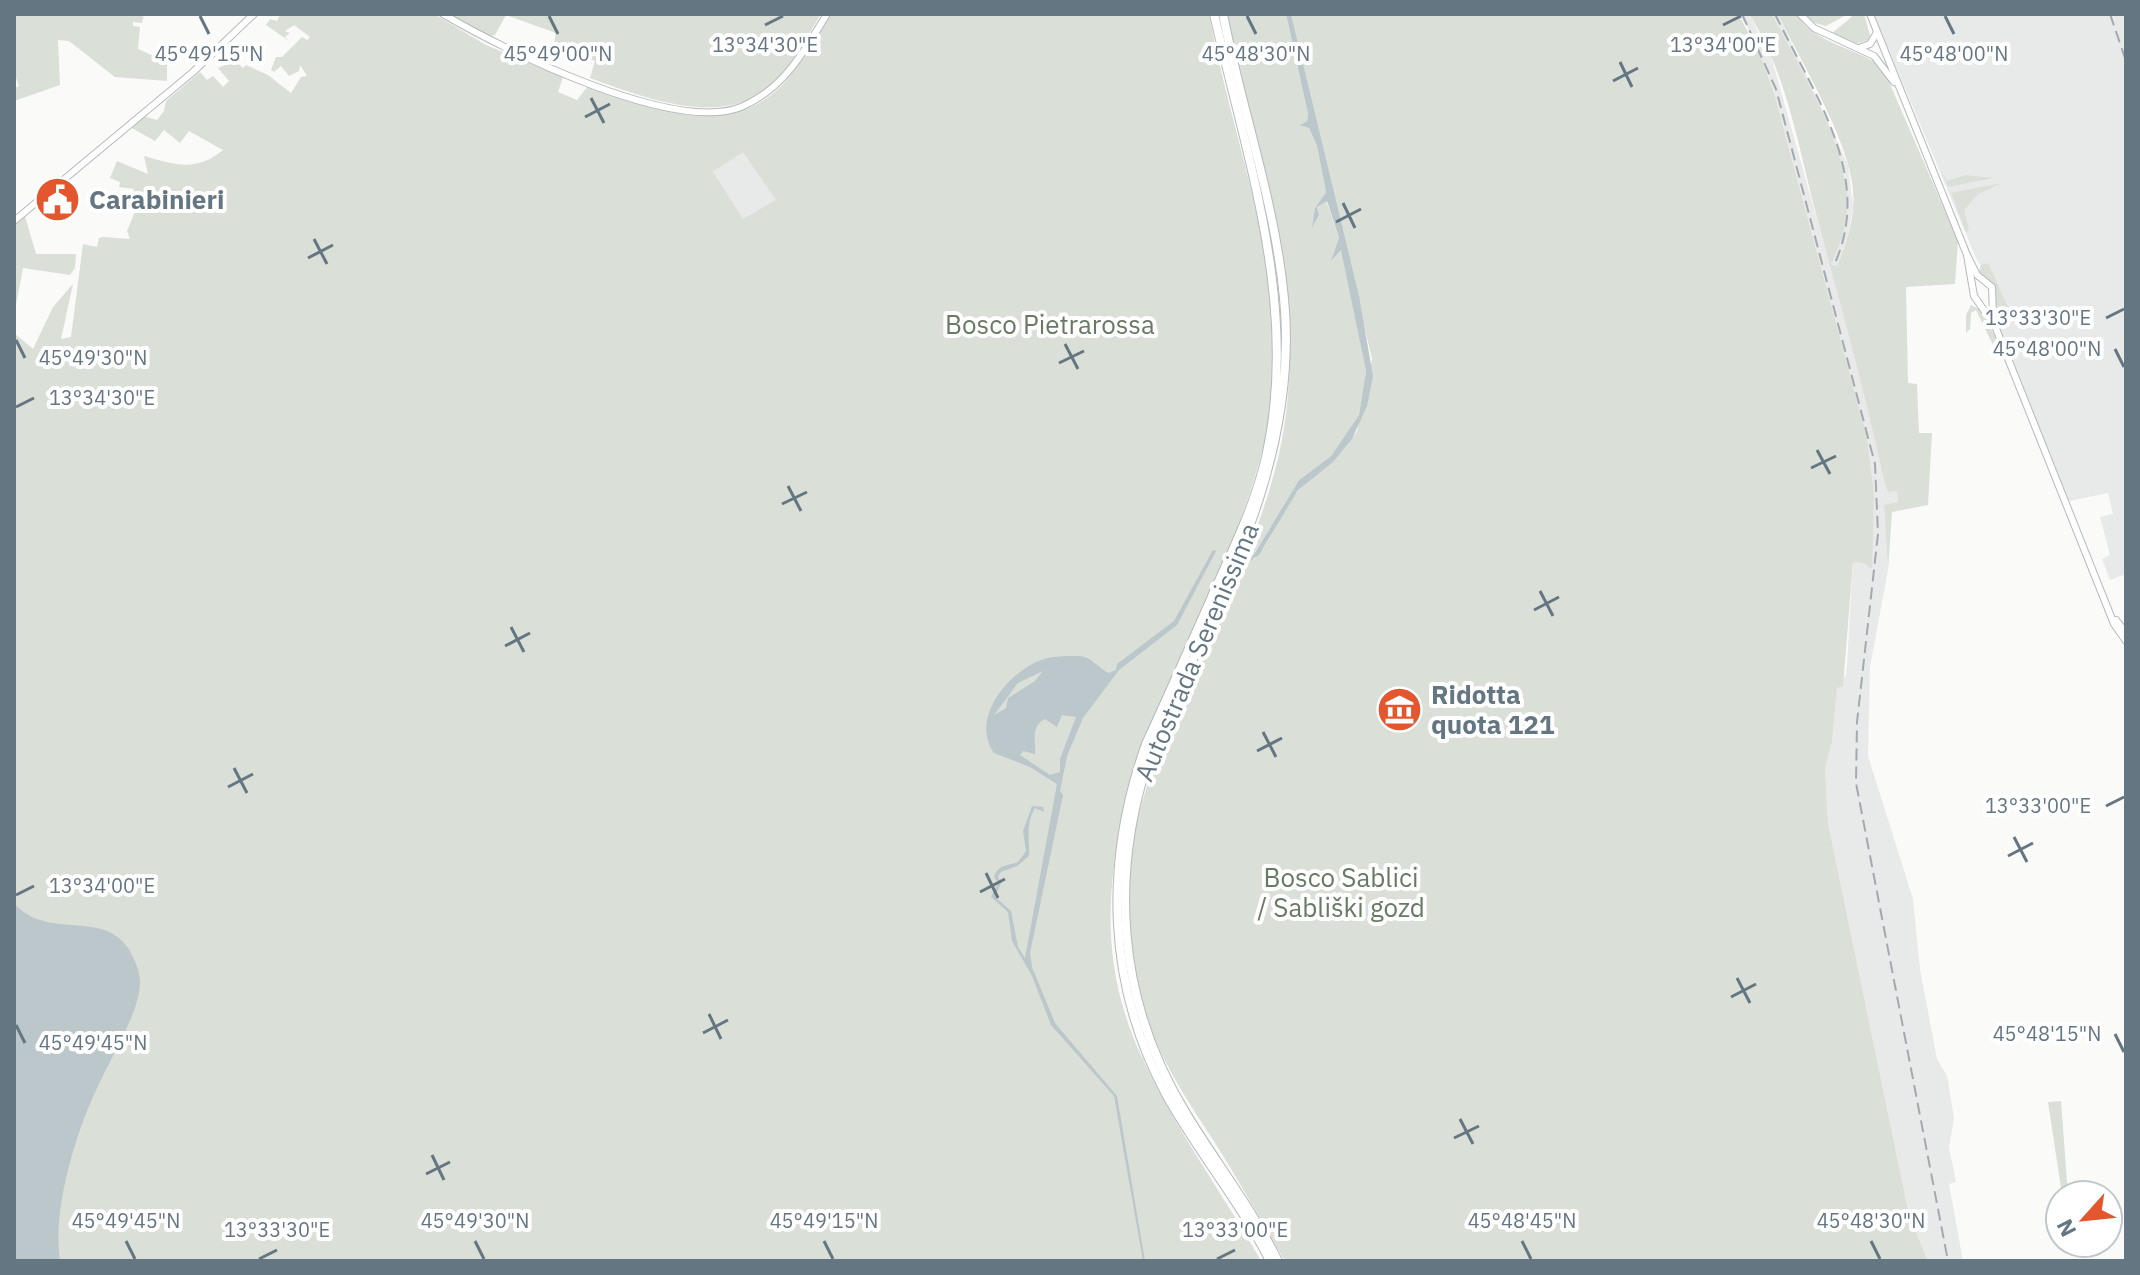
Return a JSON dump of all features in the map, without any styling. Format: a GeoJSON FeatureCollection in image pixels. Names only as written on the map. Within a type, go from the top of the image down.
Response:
{"type":"FeatureCollection","features":[{"type":"Feature","properties":{"kind":"highway","name":"Autostrada Serenissima"},"geometry":{"type":"LineString","coordinates":[[1214,14],[1273,275],[1278,321],[1277,388],[1266,458],[1248,514],[1146,744],[1133,781],[1117,864],[1116,924],[1128,995],[1154,1070],[1270,1261]]}},
{"type":"Feature","properties":{"kind":"highway","name":"Autostrada Serenissima"},"geometry":{"type":"LineString","coordinates":[[1223,14],[1281,274],[1286,333],[1284,389],[1272,460],[1255,517],[1153,746],[1140,782],[1126,847],[1123,923],[1134,993],[1161,1068],[1278,1261]]}},
{"type":"Feature","properties":{"kind":"main road"},"geometry":{"type":"LineString","coordinates":[[14,221],[193,72],[254,14]]}},
{"type":"Feature","properties":{"kind":"main road"},"geometry":{"type":"LineString","coordinates":[[443,14],[527,58],[590,83],[690,113],[728,111],[760,97],[780,81],[827,14]]}},
{"type":"Feature","properties":{"kind":"main road"},"geometry":{"type":"LineString","coordinates":[[1800,14],[1814,28],[1859,48],[1884,65],[1906,104]]}},
{"type":"Feature","properties":{"kind":"main road"},"geometry":{"type":"LineString","coordinates":[[1870,14],[1967,255],[1974,296],[1995,326],[2114,624],[2126,641]]}},
{"type":"Feature","properties":{"kind":"main road"},"geometry":{"type":"LineString","coordinates":[[1859,48],[1872,42],[1877,32]]}},
{"type":"Feature","properties":{"kind":"main road"},"geometry":{"type":"LineString","coordinates":[[1967,255],[1993,290],[1995,326]]}},
{"type":"Feature","properties":{"kind":"main road"},"geometry":{"type":"LineString","coordinates":[[1973,289],[1978,283],[1986,282]]}},
{"type":"Feature","properties":{"kind":"main road"},"geometry":{"type":"LineString","coordinates":[[1981,302],[1991,297]]}},
{"type":"Feature","properties":{"kind":"main road"},"geometry":{"type":"LineString","coordinates":[[2109,610],[2126,633]]}},
{"type":"Feature","properties":{"kind":"shaded area"},"geometry":{"type":"Polygon","coordinates":[[[1286,14],[1291,14],[1359,296],[1373,376],[1367,406],[1352,439],[1333,462],[1298,490],[1259,555],[1250,561],[1299,480],[1331,456],[1359,415],[1366,371],[1341,250],[1331,261],[1339,238],[1327,201],[1317,207],[1319,215],[1312,228],[1315,208],[1326,192],[1317,146],[1309,128],[1300,125],[1307,121],[1308,114],[1286,14]]]}},
{"type":"Feature","properties":{"kind":"shaded area"},"geometry":{"type":"Polygon","coordinates":[[[1738,14],[1749,14],[1771,56],[1864,386],[1884,481],[1888,492],[1897,491],[1898,503],[1884,505],[1888,570],[1870,667],[1868,756],[1913,899],[1920,969],[1937,1059],[1947,1076],[1954,1119],[1949,1147],[1956,1182],[1949,1184],[1963,1261],[1928,1261],[1909,1215],[1828,823],[1825,769],[1832,742],[1837,687],[1846,675],[1853,562],[1864,563],[1874,493],[1867,437],[1783,126],[1748,28],[1738,14]]]}},
{"type":"Feature","properties":{"kind":"shaded area"},"geometry":{"type":"Polygon","coordinates":[[[1772,14],[1778,14],[1848,165],[1853,206],[1848,236],[1837,267],[1831,263],[1844,229],[1847,209],[1845,176],[1835,146],[1772,14]]]}},
{"type":"Feature","properties":{"kind":"shaded area"},"geometry":{"type":"Polygon","coordinates":[[[1874,14],[2126,14],[2126,574],[2110,580],[2102,559],[2110,555],[2100,517],[2113,514],[2108,493],[2069,501],[1997,323],[1996,286],[1976,258],[1874,14]]]}},
{"type":"Feature","properties":{"kind":"shaded area"},"geometry":{"type":"Polygon","coordinates":[[[743,151],[777,200],[745,222],[711,174],[743,151]]]}},
{"type":"Feature","properties":{"kind":"shaded area"},"geometry":{"type":"Polygon","coordinates":[[[1213,550],[1216,551],[1177,625],[1119,670],[1083,718],[1067,756],[1060,791],[1063,795],[1030,953],[1032,967],[1055,1023],[1117,1096],[1143,1261],[1114,1096],[1051,1025],[1032,976],[1012,941],[1008,912],[991,897],[998,883],[994,877],[998,870],[1018,862],[1026,851],[1023,831],[1032,806],[1043,807],[1044,812],[1035,808],[1030,820],[1029,856],[1017,866],[1001,872],[998,877],[1001,883],[995,897],[1011,911],[1018,947],[1025,958],[1057,784],[1030,767],[994,753],[986,726],[989,712],[1005,686],[1028,666],[1059,656],[1078,656],[1087,658],[1109,673],[1174,621],[1213,550]],[[1043,671],[1018,683],[994,715],[1006,708],[1008,698],[1035,681],[1043,671]],[[1062,715],[1057,727],[1045,719],[1040,722],[1035,734],[1035,754],[1023,751],[1020,755],[1050,775],[1060,772],[1060,759],[1076,717],[1062,715]]]}},
{"type":"Feature","properties":{"kind":"shaded area"},"geometry":{"type":"Polygon","coordinates":[[[14,903],[42,921],[104,930],[117,936],[128,948],[140,978],[139,994],[130,1020],[90,1103],[74,1147],[59,1218],[60,1261],[14,1261],[14,903]]]}},
{"type":"Feature","properties":{"kind":"green space"},"geometry":{"type":"Polygon","coordinates":[[[14,14],[144,14],[142,23],[133,22],[133,26],[140,27],[138,49],[167,62],[167,81],[115,77],[69,41],[58,40],[60,85],[14,101],[14,88],[19,86],[14,72],[14,14]]]}},
{"type":"Feature","properties":{"kind":"green space","name":"Bosco Pietrarossa"},"geometry":{"type":"Polygon","coordinates":[[[280,14],[434,14],[486,45],[563,77],[558,92],[577,100],[588,86],[664,110],[715,115],[740,111],[763,101],[785,82],[829,14],[1209,14],[1265,257],[1272,306],[1274,356],[1271,405],[1247,501],[1223,563],[1161,701],[1127,801],[1116,851],[1111,902],[1112,953],[1122,1004],[1154,1082],[1261,1261],[14,1261],[14,333],[33,349],[53,307],[73,284],[61,339],[71,337],[83,244],[97,247],[99,238],[103,237],[130,239],[127,231],[136,209],[130,203],[134,189],[119,187],[120,182],[110,178],[117,161],[148,174],[144,156],[185,165],[204,161],[223,150],[189,131],[180,143],[164,130],[155,141],[130,127],[143,116],[157,120],[164,111],[166,101],[200,72],[207,80],[213,76],[223,87],[229,81],[218,68],[235,61],[243,68],[246,65],[268,75],[291,93],[301,77],[307,76],[300,65],[299,71],[289,76],[281,66],[274,72],[271,70],[276,57],[282,57],[302,37],[307,40],[310,37],[294,25],[285,31],[290,33],[285,37],[289,41],[266,25],[270,19],[277,21],[280,14]],[[743,152],[713,172],[743,219],[776,200],[743,152]]]}},
{"type":"Feature","properties":{"kind":"green space"},"geometry":{"type":"Polygon","coordinates":[[[450,14],[821,14],[785,72],[765,91],[742,102],[717,107],[665,102],[590,78],[595,61],[554,43],[556,33],[506,15],[495,35],[490,36],[450,14]]]}},
{"type":"Feature","properties":{"kind":"green space","name":"Bosco Sablici / Sabliški gozd"},"geometry":{"type":"Polygon","coordinates":[[[1227,14],[1286,14],[1308,114],[1307,121],[1301,124],[1309,128],[1317,146],[1326,192],[1315,208],[1313,226],[1319,215],[1317,207],[1326,200],[1339,239],[1332,261],[1339,249],[1342,250],[1366,371],[1359,415],[1331,456],[1299,480],[1253,556],[1254,560],[1301,487],[1343,449],[1357,431],[1372,359],[1291,14],[1738,14],[1759,52],[1775,97],[1867,437],[1874,493],[1872,569],[1864,563],[1853,562],[1843,686],[1837,688],[1832,742],[1825,769],[1828,823],[1909,1215],[1928,1261],[1285,1261],[1178,1085],[1161,1053],[1141,999],[1130,926],[1130,853],[1148,784],[1165,737],[1228,597],[1265,503],[1279,454],[1290,366],[1285,279],[1227,14]]]}},
{"type":"Feature","properties":{"kind":"green space"},"geometry":{"type":"Polygon","coordinates":[[[1749,14],[1772,14],[1821,109],[1841,161],[1847,210],[1842,238],[1831,264],[1837,266],[1848,236],[1853,204],[1852,182],[1840,141],[1821,97],[1778,14],[1797,14],[1804,24],[1824,39],[1883,68],[1958,241],[1955,284],[1906,287],[1908,383],[1917,384],[1919,433],[1932,433],[1928,505],[1892,512],[1888,570],[1884,505],[1898,502],[1897,491],[1888,492],[1884,481],[1790,109],[1773,60],[1749,14]]]}},
{"type":"Feature","properties":{"kind":"green space"},"geometry":{"type":"Polygon","coordinates":[[[1805,14],[1848,14],[1826,26],[1815,23],[1805,14]]]}},
{"type":"Feature","properties":{"kind":"green space"},"geometry":{"type":"Polygon","coordinates":[[[1855,14],[1864,14],[1871,39],[1856,44],[1831,34],[1855,14]]]}},
{"type":"Feature","properties":{"kind":"green space"},"geometry":{"type":"Polygon","coordinates":[[[1940,169],[1947,181],[1965,175],[1993,178],[1948,187],[1940,169]]]}},
{"type":"Feature","properties":{"kind":"green space"},"geometry":{"type":"Polygon","coordinates":[[[2002,183],[1978,194],[1964,210],[1969,230],[1966,232],[1951,193],[2002,183]]]}},
{"type":"Feature","properties":{"kind":"green space"},"geometry":{"type":"Polygon","coordinates":[[[25,216],[36,254],[76,254],[75,268],[70,275],[23,268],[14,315],[14,225],[25,216]]]}},
{"type":"Feature","properties":{"kind":"green space"},"geometry":{"type":"Polygon","coordinates":[[[1988,263],[2013,318],[1999,327],[1994,302],[1996,288],[1979,272],[1981,265],[1988,263]]]}},
{"type":"Feature","properties":{"kind":"green space"},"geometry":{"type":"Polygon","coordinates":[[[1971,305],[1981,310],[1998,342],[1993,345],[1976,310],[1971,313],[1970,329],[1966,333],[1966,315],[1971,305]]]}},
{"type":"Feature","properties":{"kind":"green space"},"geometry":{"type":"Polygon","coordinates":[[[2061,1101],[2067,1179],[2060,1179],[2048,1102],[2061,1101]]]}},
{"type":"Feature","properties":{"kind":"railway"},"geometry":{"type":"LineString","coordinates":[[1742,14],[1776,89],[1875,464],[1878,534],[1857,722],[1856,783],[1948,1261]]}},
{"type":"Feature","properties":{"kind":"railway"},"geometry":{"type":"LineString","coordinates":[[1775,14],[1821,105],[1843,168],[1847,200],[1845,232],[1834,265]]}},
{"type":"Feature","properties":{"kind":"railway"},"geometry":{"type":"LineString","coordinates":[[2110,14],[2126,61]]}},
{"type":"Feature","properties":{"kind":"railway"},"geometry":{"type":"LineString","coordinates":[[2124,14],[2126,20]]}},
{"type":"Feature","properties":{"kind":"place","name":"Carabinieri"},"geometry":{"type":"Point","coordinates":[58,200]}},
{"type":"Feature","properties":{"kind":"place","name":"Ridotta quota 121"},"geometry":{"type":"Point","coordinates":[1400,710]}}]}
